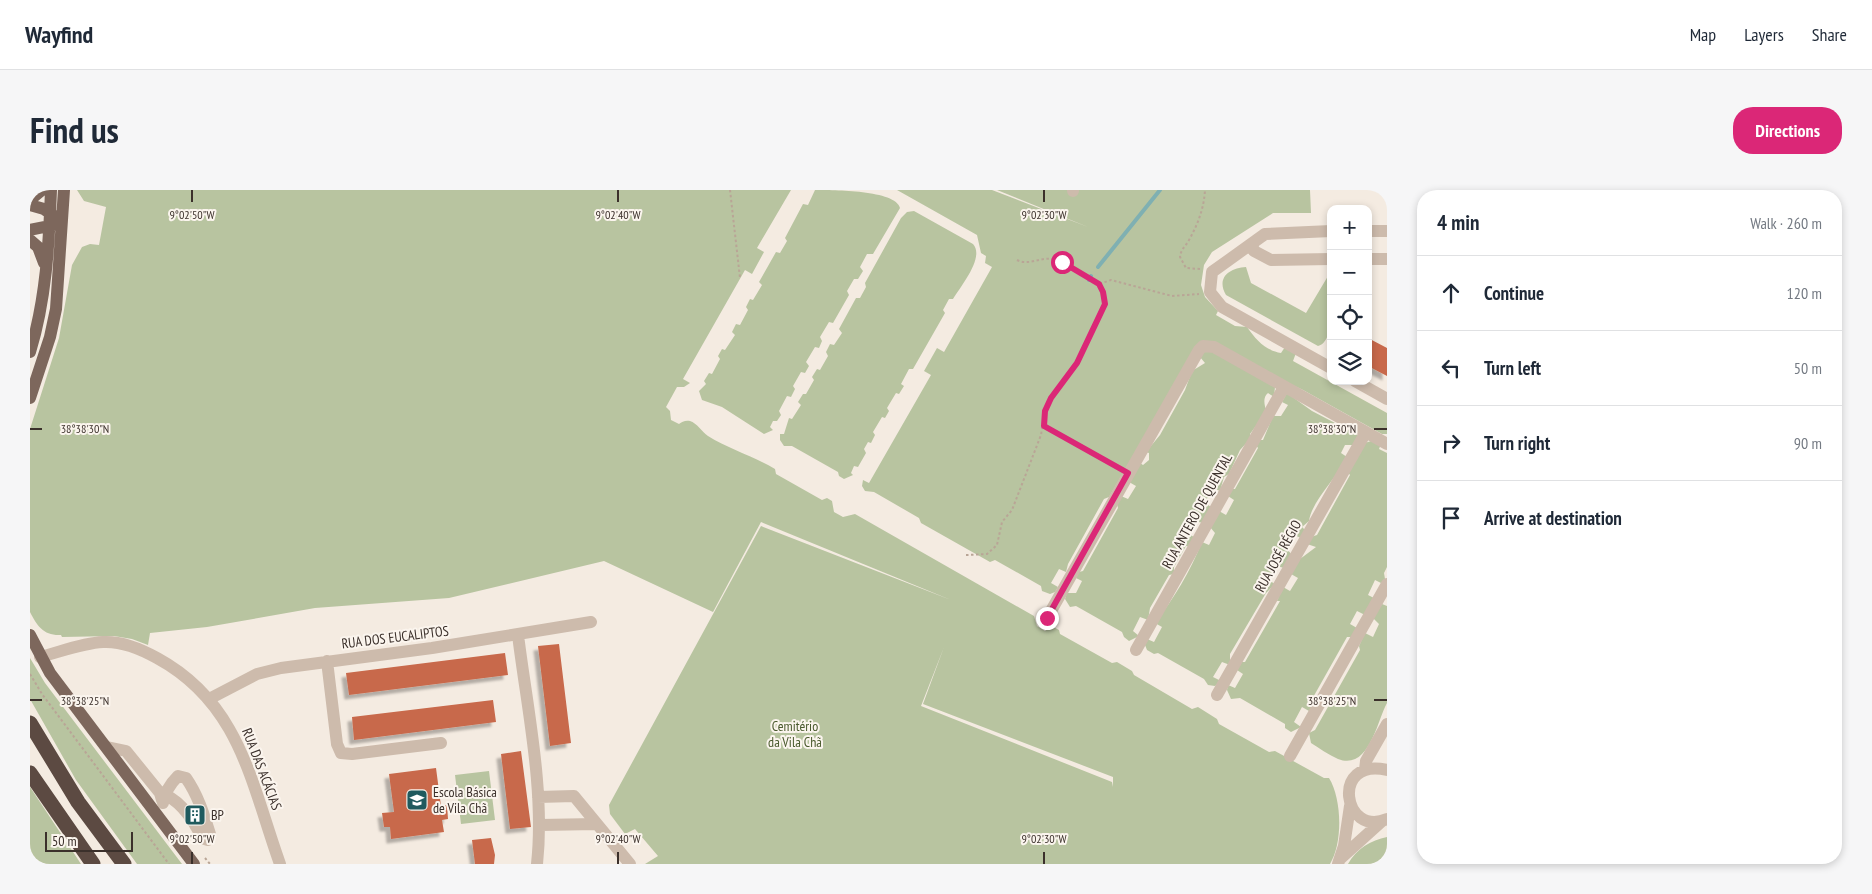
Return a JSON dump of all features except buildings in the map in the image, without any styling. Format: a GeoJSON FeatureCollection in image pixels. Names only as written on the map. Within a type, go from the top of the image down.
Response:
{"type":"FeatureCollection","features":[{"type":"Feature","properties":{"kind":"highway"},"geometry":{"type":"LineString","coordinates":[[30,723],[78,802],[124,864]]}},
{"type":"Feature","properties":{"kind":"highway"},"geometry":{"type":"LineString","coordinates":[[30,773],[93,864]]}},
{"type":"Feature","properties":{"kind":"main road"},"geometry":{"type":"LineString","coordinates":[[30,200],[42,190]]}},
{"type":"Feature","properties":{"kind":"main road"},"geometry":{"type":"LineString","coordinates":[[30,352],[40,318],[45,279],[51,190]]}},
{"type":"Feature","properties":{"kind":"main road"},"geometry":{"type":"LineString","coordinates":[[30,398],[50,336],[56,309],[64,190]]}},
{"type":"Feature","properties":{"kind":"main road"},"geometry":{"type":"LineString","coordinates":[[30,205],[50,213],[62,222]]}},
{"type":"Feature","properties":{"kind":"main road"},"geometry":{"type":"LineString","coordinates":[[30,230],[49,227],[62,222]]}},
{"type":"Feature","properties":{"kind":"main road"},"geometry":{"type":"LineString","coordinates":[[30,240],[42,254],[45,279]]}},
{"type":"Feature","properties":{"kind":"main road"},"geometry":{"type":"LineString","coordinates":[[30,635],[40,657],[194,864]]}},
{"type":"Feature","properties":{"kind":"street"},"geometry":{"type":"LineString","coordinates":[[1372,231],[1387,231]]}},
{"type":"Feature","properties":{"kind":"street"},"geometry":{"type":"LineString","coordinates":[[1327,232],[1270,232],[1259,237],[1252,245],[1247,245],[1212,272],[1210,292],[1222,307],[1327,366]]}},
{"type":"Feature","properties":{"kind":"street"},"geometry":{"type":"LineString","coordinates":[[1252,245],[1254,251],[1270,260],[1327,259]]}},
{"type":"Feature","properties":{"kind":"street"},"geometry":{"type":"LineString","coordinates":[[1372,259],[1387,259]]}},
{"type":"Feature","properties":{"kind":"street"},"geometry":{"type":"LineString","coordinates":[[1047,618],[1128,473],[1203,346],[1214,346],[1387,444]]}},
{"type":"Feature","properties":{"kind":"street"},"geometry":{"type":"LineString","coordinates":[[1362,385],[1387,399]]}},
{"type":"Feature","properties":{"kind":"street","name":"RUA ANTERO DE QUENTAL"},"geometry":{"type":"LineString","coordinates":[[1136,650],[1284,387]]}},
{"type":"Feature","properties":{"kind":"street","name":"RUA JOSÉ RÉGIO"},"geometry":{"type":"LineString","coordinates":[[1217,695],[1366,432]]}},
{"type":"Feature","properties":{"kind":"street"},"geometry":{"type":"LineString","coordinates":[[1290,756],[1387,584]]}},
{"type":"Feature","properties":{"kind":"street","name":"RUA DOS EUCALIPTOS"},"geometry":{"type":"LineString","coordinates":[[209,699],[268,670],[591,622]]}},
{"type":"Feature","properties":{"kind":"street"},"geometry":{"type":"LineString","coordinates":[[518,634],[538,797],[540,825],[537,864]]}},
{"type":"Feature","properties":{"kind":"street","name":"RUA DAS ACÁCIAS"},"geometry":{"type":"LineString","coordinates":[[40,657],[91,644],[117,643],[147,652],[167,663],[189,680],[224,717],[237,741],[280,864]]}},
{"type":"Feature","properties":{"kind":"street"},"geometry":{"type":"LineString","coordinates":[[327,661],[337,744],[341,753],[352,754],[441,743]]}},
{"type":"Feature","properties":{"kind":"street"},"geometry":{"type":"LineString","coordinates":[[1365,770],[1366,761],[1387,724]]}},
{"type":"Feature","properties":{"kind":"street"},"geometry":{"type":"LineString","coordinates":[[107,747],[126,751],[163,797],[173,798],[202,838],[208,840],[210,834],[205,817],[193,788],[186,778],[178,776],[163,797],[160,820]]}},
{"type":"Feature","properties":{"kind":"street"},"geometry":{"type":"LineString","coordinates":[[1339,861],[1350,806],[1349,789],[1352,780],[1365,770],[1375,768],[1387,770]]}},
{"type":"Feature","properties":{"kind":"street"},"geometry":{"type":"LineString","coordinates":[[538,797],[574,796],[630,864]]}},
{"type":"Feature","properties":{"kind":"street"},"geometry":{"type":"LineString","coordinates":[[1350,806],[1364,820],[1385,820]]}},
{"type":"Feature","properties":{"kind":"street"},"geometry":{"type":"LineString","coordinates":[[1339,861],[1385,820]]}},
{"type":"Feature","properties":{"kind":"street"},"geometry":{"type":"LineString","coordinates":[[540,825],[596,824]]}},
{"type":"Feature","properties":{"kind":"path"},"geometry":{"type":"LineString","coordinates":[[730,190],[740,278]]}},
{"type":"Feature","properties":{"kind":"path"},"geometry":{"type":"LineString","coordinates":[[1203,268],[1186,268],[1180,257],[1203,206],[1205,190]]}},
{"type":"Feature","properties":{"kind":"path"},"geometry":{"type":"LineString","coordinates":[[966,555],[987,554],[997,545],[1002,522],[1012,510],[1044,426],[1045,411],[1051,398],[1077,363],[1094,325],[1104,310],[1104,297],[1098,284],[1081,273],[1054,259],[1024,263],[1017,260]]}},
{"type":"Feature","properties":{"kind":"path"},"geometry":{"type":"LineString","coordinates":[[1098,284],[1111,280],[1172,296],[1210,292]]}},
{"type":"Feature","properties":{"kind":"path"},"geometry":{"type":"LineString","coordinates":[[1044,426],[1128,473]]}},
{"type":"Feature","properties":{"kind":"path"},"geometry":{"type":"LineString","coordinates":[[30,674],[42,694],[170,864]]}},
{"type":"Feature","properties":{"kind":"green space","name":"Cemitério da Vila Chã"},"geometry":{"type":"Polygon","coordinates":[[[77,190],[791,190],[757,248],[764,252],[752,274],[745,270],[683,379],[690,383],[684,387],[677,387],[666,407],[670,411],[671,420],[679,424],[687,421],[693,422],[716,441],[775,469],[776,474],[822,500],[827,498],[832,501],[834,512],[843,517],[855,514],[1034,616],[1037,626],[1045,631],[1052,628],[1059,630],[1060,634],[1112,663],[1117,662],[1132,671],[1134,675],[1192,709],[1198,707],[1217,719],[1219,724],[1269,752],[1275,751],[1324,778],[1329,778],[1336,797],[1339,821],[1337,845],[1330,864],[645,864],[658,856],[635,829],[625,834],[610,814],[609,805],[761,526],[951,600],[761,522],[713,612],[604,561],[449,598],[315,608],[207,627],[150,633],[148,645],[132,639],[114,636],[62,637],[61,635],[46,632],[38,626],[30,612],[30,429],[59,338],[72,265],[82,247],[90,244],[99,245],[106,207],[84,201],[77,190]],[[944,647],[921,706],[1112,782],[1113,787],[1113,777],[923,704],[944,647]]]}},
{"type":"Feature","properties":{"kind":"green space"},"geometry":{"type":"Polygon","coordinates":[[[815,190],[876,194],[896,202],[900,208],[873,254],[867,254],[860,267],[863,271],[858,279],[854,279],[847,291],[849,295],[833,323],[829,322],[820,337],[822,341],[819,348],[815,347],[806,362],[809,366],[805,373],[801,372],[793,386],[795,389],[791,397],[787,396],[779,411],[781,415],[777,421],[773,421],[770,427],[773,430],[764,434],[722,407],[702,400],[699,391],[706,384],[704,381],[709,373],[712,374],[720,359],[718,356],[722,349],[725,350],[735,335],[732,332],[736,324],[740,325],[748,310],[746,307],[750,299],[753,300],[762,285],[759,282],[776,252],[780,253],[787,241],[785,238],[803,204],[808,205],[815,190]]]}},
{"type":"Feature","properties":{"kind":"green space"},"geometry":{"type":"Polygon","coordinates":[[[897,190],[992,190],[1088,227],[997,190],[1310,190],[1311,213],[1273,213],[1212,252],[1204,265],[1201,285],[1205,297],[1218,311],[1216,315],[1235,326],[1247,327],[1257,340],[1270,350],[1281,353],[1285,347],[1296,353],[1293,361],[1327,380],[1327,385],[1336,385],[1387,413],[1387,434],[1382,434],[1303,390],[1200,342],[1109,497],[1104,499],[1068,564],[1066,572],[1059,569],[1051,583],[1058,587],[1055,592],[1050,594],[1042,591],[1041,586],[995,560],[990,562],[921,523],[919,518],[874,492],[865,491],[862,486],[863,480],[869,483],[931,375],[924,371],[937,348],[944,352],[992,267],[985,263],[986,256],[981,253],[977,235],[897,190]]]}},
{"type":"Feature","properties":{"kind":"green space"},"geometry":{"type":"Polygon","coordinates":[[[914,211],[973,244],[976,250],[974,264],[953,299],[949,299],[943,310],[945,313],[913,369],[909,369],[901,384],[904,386],[899,394],[896,393],[887,408],[889,411],[885,418],[882,417],[873,432],[875,435],[871,443],[868,442],[864,449],[866,453],[858,467],[854,466],[851,473],[853,475],[844,479],[839,476],[838,472],[792,446],[784,446],[780,440],[780,434],[784,434],[789,418],[792,419],[801,405],[798,402],[803,394],[806,394],[814,380],[812,377],[817,369],[820,370],[828,356],[826,352],[830,344],[834,345],[842,333],[839,329],[856,298],[860,298],[866,287],[865,283],[901,218],[907,212],[914,211]]]}},
{"type":"Feature","properties":{"kind":"green space"},"geometry":{"type":"Polygon","coordinates":[[[1246,267],[1251,283],[1306,313],[1327,278],[1327,337],[1324,342],[1318,346],[1226,295],[1223,289],[1223,279],[1234,269],[1246,267]]]}},
{"type":"Feature","properties":{"kind":"green space"},"geometry":{"type":"Polygon","coordinates":[[[1211,349],[1275,387],[1274,397],[1268,393],[1266,395],[1264,402],[1266,412],[1250,434],[1251,438],[1240,450],[1229,474],[1224,477],[1220,491],[1213,488],[1205,503],[1211,507],[1203,523],[1195,521],[1188,533],[1195,538],[1191,547],[1186,546],[1174,567],[1174,574],[1169,575],[1150,608],[1148,620],[1140,617],[1133,631],[1139,636],[1129,641],[1122,632],[1076,606],[1070,607],[1065,599],[1067,593],[1076,593],[1082,581],[1076,578],[1079,572],[1083,571],[1118,508],[1117,504],[1121,496],[1128,499],[1136,486],[1129,482],[1140,463],[1143,465],[1149,460],[1149,453],[1146,452],[1160,435],[1185,390],[1192,371],[1205,363],[1200,357],[1205,350],[1211,349]]]}},
{"type":"Feature","properties":{"kind":"green space"},"geometry":{"type":"Polygon","coordinates":[[[1287,393],[1312,411],[1358,435],[1354,445],[1345,445],[1341,453],[1347,457],[1315,505],[1309,521],[1302,527],[1306,531],[1301,538],[1294,535],[1286,548],[1292,555],[1284,568],[1277,566],[1270,581],[1275,584],[1266,593],[1230,654],[1230,665],[1222,662],[1213,677],[1221,681],[1215,686],[1208,685],[1204,679],[1158,653],[1154,654],[1147,650],[1145,645],[1147,639],[1154,642],[1162,627],[1155,623],[1181,584],[1202,542],[1209,545],[1215,533],[1210,527],[1219,511],[1226,515],[1234,500],[1228,496],[1232,489],[1235,489],[1258,448],[1256,445],[1260,440],[1263,440],[1273,416],[1281,416],[1288,405],[1282,402],[1287,393]]]}},
{"type":"Feature","properties":{"kind":"green space"},"geometry":{"type":"Polygon","coordinates":[[[1371,441],[1381,444],[1379,449],[1387,453],[1387,567],[1384,573],[1385,579],[1381,583],[1375,580],[1368,595],[1374,598],[1365,615],[1357,611],[1350,624],[1357,628],[1352,637],[1347,637],[1311,701],[1312,707],[1309,711],[1302,707],[1294,722],[1301,727],[1291,732],[1285,728],[1285,724],[1240,698],[1231,699],[1227,690],[1228,685],[1235,688],[1243,674],[1237,670],[1241,662],[1245,662],[1280,601],[1277,601],[1283,587],[1290,591],[1298,578],[1291,574],[1300,559],[1316,547],[1307,544],[1311,537],[1317,535],[1350,475],[1348,472],[1365,443],[1371,441]]]}},
{"type":"Feature","properties":{"kind":"green space"},"geometry":{"type":"Polygon","coordinates":[[[1382,604],[1387,606],[1387,703],[1375,732],[1364,751],[1357,758],[1349,761],[1338,759],[1311,743],[1309,733],[1315,730],[1360,650],[1359,646],[1365,633],[1373,637],[1379,624],[1373,618],[1382,604]]]}},
{"type":"Feature","properties":{"kind":"green space"},"geometry":{"type":"Polygon","coordinates":[[[30,658],[45,683],[182,864],[137,864],[76,780],[30,699],[30,658]]]}},
{"type":"Feature","properties":{"kind":"green space"},"geometry":{"type":"Polygon","coordinates":[[[489,771],[495,820],[461,824],[455,775],[489,771]]]}},
{"type":"Feature","properties":{"kind":"green space"},"geometry":{"type":"Polygon","coordinates":[[[30,787],[81,864],[30,864],[30,787]]]}},
{"type":"Feature","properties":{"kind":"green space"},"geometry":{"type":"Polygon","coordinates":[[[1387,837],[1387,864],[1348,864],[1364,846],[1375,840],[1387,837]]]}},
{"type":"Feature","properties":{"kind":"waterway"},"geometry":{"type":"LineString","coordinates":[[1098,267],[1160,190]]}},
{"type":"Feature","properties":{"kind":"waterway"},"geometry":{"type":"LineString","coordinates":[[1089,280],[1091,276]]}},
{"type":"Feature","properties":{"kind":"place","name":"Escola Básica de Vila Chã"},"geometry":{"type":"Point","coordinates":[417,800]}},
{"type":"Feature","properties":{"kind":"place","name":"BP"},"geometry":{"type":"Point","coordinates":[195,815]}},
{"type":"Feature","properties":{"kind":"route"},"geometry":{"type":"LineString","coordinates":[[1047,618],[1128,473],[1044,426],[1045,411],[1051,398],[1077,363],[1094,325],[1104,310],[1105,304],[1103,292],[1099,284],[1062,262]]}}]}
